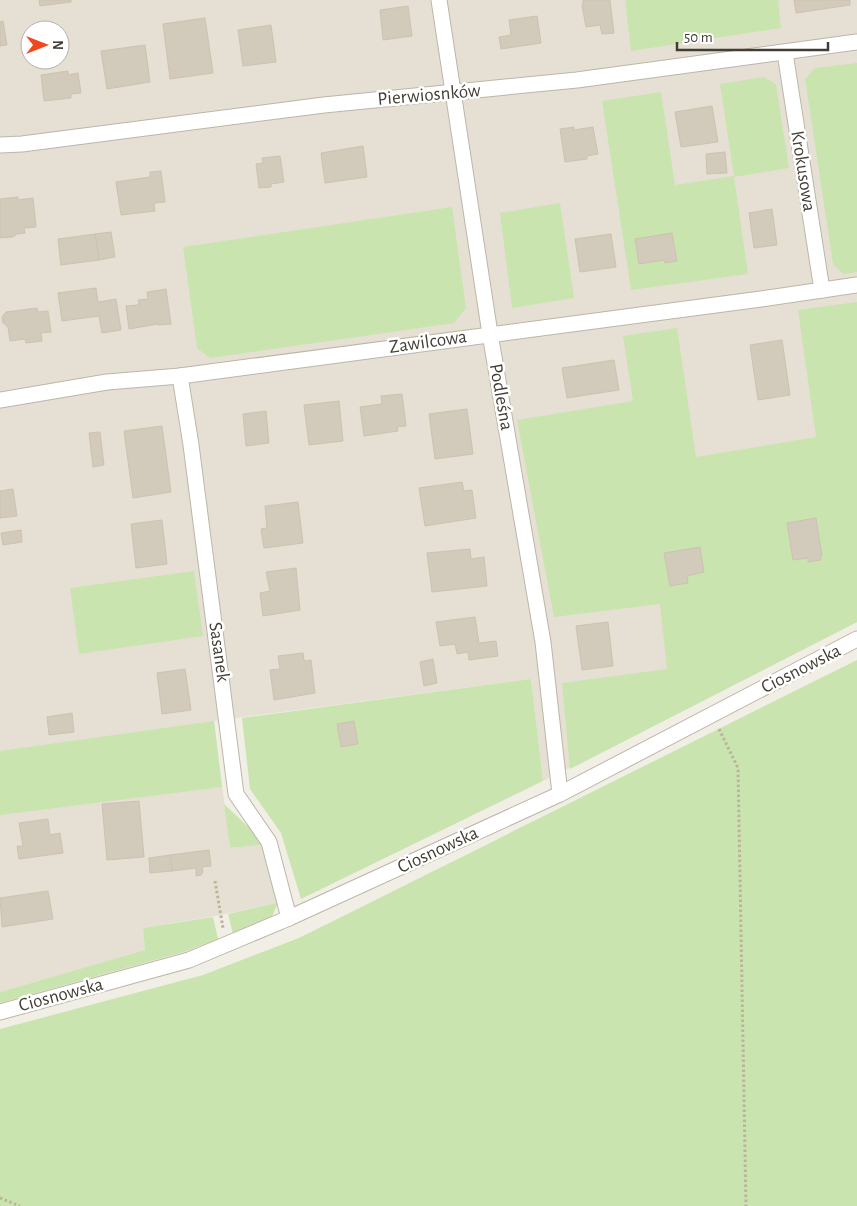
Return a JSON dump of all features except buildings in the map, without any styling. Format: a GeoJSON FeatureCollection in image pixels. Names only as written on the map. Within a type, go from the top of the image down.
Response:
{"type":"FeatureCollection","features":[{"type":"Feature","properties":{"kind":"street","name":"Podleśna"},"geometry":{"type":"LineString","coordinates":[[439,0],[490,334],[543,642],[560,794]]}},
{"type":"Feature","properties":{"kind":"street","name":"Pierwiosnków"},"geometry":{"type":"LineString","coordinates":[[0,145],[22,144],[324,105],[586,80],[857,42]]}},
{"type":"Feature","properties":{"kind":"street","name":"Krokusowa"},"geometry":{"type":"LineString","coordinates":[[785,53],[822,290]]}},
{"type":"Feature","properties":{"kind":"street","name":"Zawilcowa"},"geometry":{"type":"LineString","coordinates":[[0,400],[107,382],[180,376],[857,285]]}},
{"type":"Feature","properties":{"kind":"street","name":"Sasanek"},"geometry":{"type":"LineString","coordinates":[[180,376],[191,445],[236,794],[268,842],[289,918]]}},
{"type":"Feature","properties":{"kind":"street","name":"Ciosnowska"},"geometry":{"type":"LineString","coordinates":[[0,1012],[189,960],[227,945],[560,794],[857,640]]}},
{"type":"Feature","properties":{"kind":"path"},"geometry":{"type":"LineString","coordinates":[[712,715],[738,768],[746,1206]]}},
{"type":"Feature","properties":{"kind":"path"},"geometry":{"type":"LineString","coordinates":[[216,881],[227,945]]}},
{"type":"Feature","properties":{"kind":"path"},"geometry":{"type":"LineString","coordinates":[[0,1198],[20,1206]]}},
{"type":"Feature","properties":{"kind":"shaded area"},"geometry":{"type":"Polygon","coordinates":[[[0,0],[857,0],[857,622],[543,781],[531,679],[214,721],[230,848],[261,845],[276,903],[221,915],[143,928],[145,950],[0,992],[0,0]]]}},
{"type":"Feature","properties":{"kind":"green space"},"geometry":{"type":"Polygon","coordinates":[[[625,0],[778,0],[781,28],[631,51],[625,0]]]}},
{"type":"Feature","properties":{"kind":"green space"},"geometry":{"type":"Polygon","coordinates":[[[857,63],[857,272],[843,274],[833,264],[805,79],[815,68],[857,63]]]}},
{"type":"Feature","properties":{"kind":"green space"},"geometry":{"type":"Polygon","coordinates":[[[764,77],[776,84],[789,168],[734,177],[748,274],[631,290],[602,101],[661,92],[675,185],[734,176],[720,84],[764,77]]]}},
{"type":"Feature","properties":{"kind":"green space"},"geometry":{"type":"Polygon","coordinates":[[[560,203],[574,298],[512,308],[500,213],[560,203]]]}},
{"type":"Feature","properties":{"kind":"green space"},"geometry":{"type":"Polygon","coordinates":[[[452,207],[466,308],[454,323],[210,358],[197,348],[183,247],[452,207]]]}},
{"type":"Feature","properties":{"kind":"green space"},"geometry":{"type":"Polygon","coordinates":[[[857,302],[857,622],[570,769],[562,683],[667,669],[660,604],[554,617],[517,420],[633,401],[623,336],[677,328],[696,457],[816,437],[798,310],[857,302]]]}},
{"type":"Feature","properties":{"kind":"green space"},"geometry":{"type":"Polygon","coordinates":[[[194,571],[203,636],[79,654],[70,588],[194,571]]]}},
{"type":"Feature","properties":{"kind":"green space"},"geometry":{"type":"Polygon","coordinates":[[[857,660],[857,1206],[0,1206],[0,1029],[203,975],[299,938],[857,660]]]}},
{"type":"Feature","properties":{"kind":"green space"},"geometry":{"type":"Polygon","coordinates":[[[531,679],[543,781],[301,899],[281,833],[250,789],[242,718],[531,679]]]}},
{"type":"Feature","properties":{"kind":"green space"},"geometry":{"type":"Polygon","coordinates":[[[214,721],[222,787],[0,815],[0,751],[214,721]]]}},
{"type":"Feature","properties":{"kind":"green space"},"geometry":{"type":"Polygon","coordinates":[[[224,804],[259,837],[266,848],[278,894],[277,905],[272,917],[233,934],[228,914],[276,903],[261,845],[230,848],[224,804]]]}},
{"type":"Feature","properties":{"kind":"green space"},"geometry":{"type":"Polygon","coordinates":[[[213,917],[218,939],[187,951],[0,1003],[0,992],[145,950],[143,928],[213,917]]]}}]}
